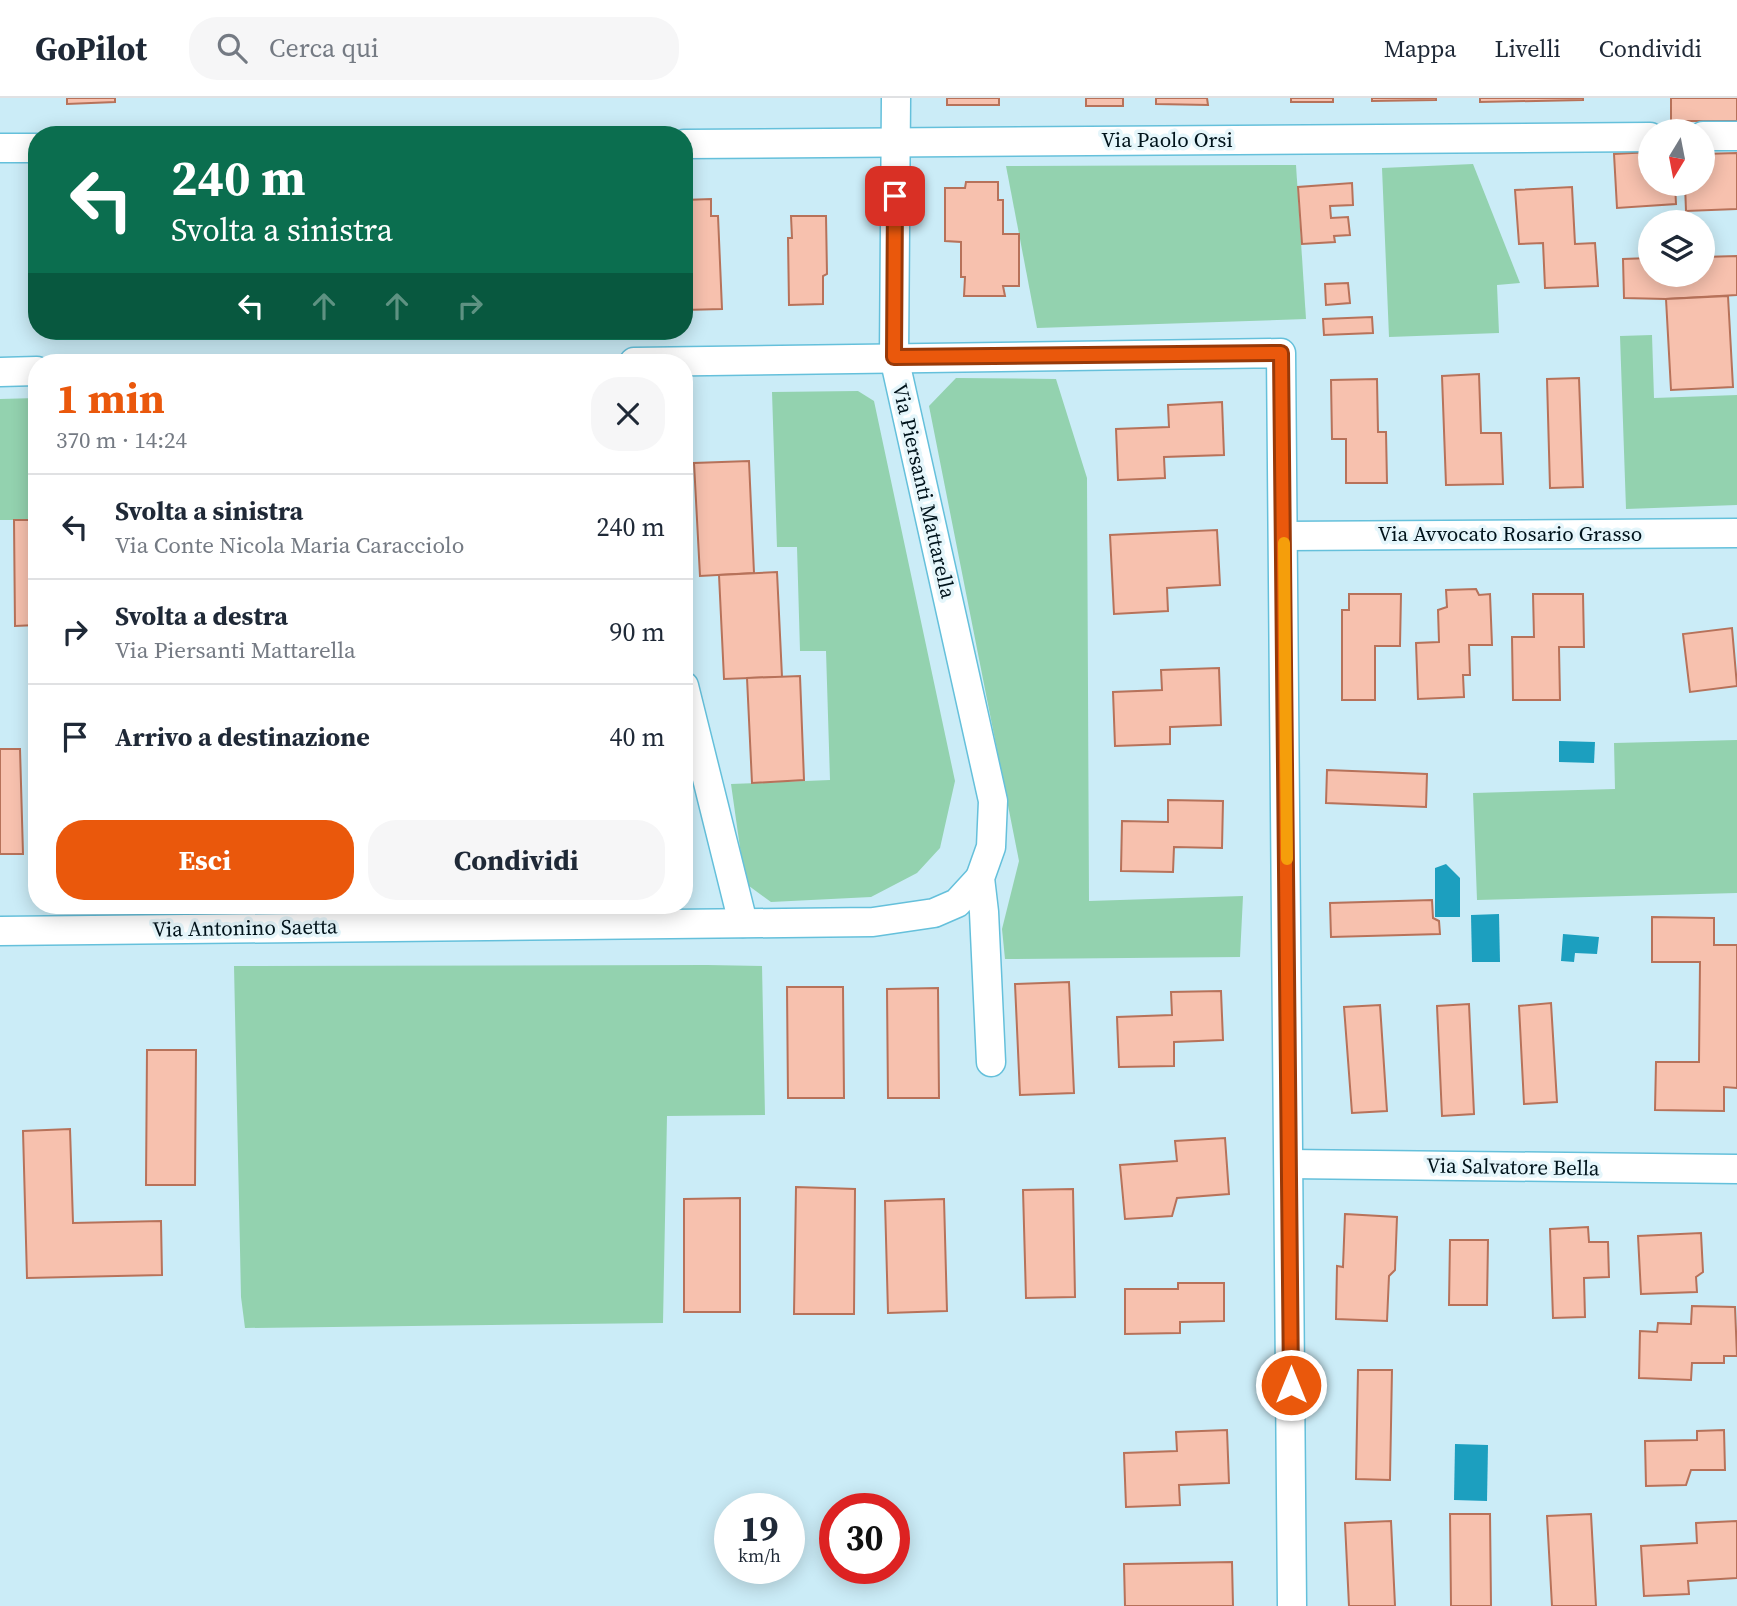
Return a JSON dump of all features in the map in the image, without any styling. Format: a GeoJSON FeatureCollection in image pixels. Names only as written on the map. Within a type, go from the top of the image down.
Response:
{"type":"FeatureCollection","features":[{"type":"Feature","properties":{"kind":"street","name":"Via Piersanti Mattarella"},"geometry":{"type":"LineString","coordinates":[[896,98],[894,357],[993,801],[990,847],[981,878]]}},
{"type":"Feature","properties":{"kind":"street"},"geometry":{"type":"LineString","coordinates":[[1715,136],[1737,136]]}},
{"type":"Feature","properties":{"kind":"street","name":"Via Paolo Orsi"},"geometry":{"type":"LineString","coordinates":[[693,144],[1638,137]]}},
{"type":"Feature","properties":{"kind":"street"},"geometry":{"type":"LineString","coordinates":[[0,148],[28,148]]}},
{"type":"Feature","properties":{"kind":"street"},"geometry":{"type":"LineString","coordinates":[[693,361],[1281,353],[1292,1606]]}},
{"type":"Feature","properties":{"kind":"street"},"geometry":{"type":"LineString","coordinates":[[0,372],[28,371]]}},
{"type":"Feature","properties":{"kind":"street","name":"Via Avvocato Rosario Grasso"},"geometry":{"type":"LineString","coordinates":[[1284,536],[1737,533]]}},
{"type":"Feature","properties":{"kind":"street"},"geometry":{"type":"LineString","coordinates":[[693,722],[743,923]]}},
{"type":"Feature","properties":{"kind":"street"},"geometry":{"type":"LineString","coordinates":[[981,878],[991,1062]]}},
{"type":"Feature","properties":{"kind":"street","name":"Via Antonino Saetta"},"geometry":{"type":"LineString","coordinates":[[0,930],[200,917],[577,914],[743,923],[873,922],[934,913],[957,903],[981,878]]}},
{"type":"Feature","properties":{"kind":"street","name":"Via Salvatore Bella"},"geometry":{"type":"LineString","coordinates":[[1289,1164],[1737,1169]]}},
{"type":"Feature","properties":{"kind":"green space"},"geometry":{"type":"Polygon","coordinates":[[[1473,164],[1520,283],[1497,285],[1499,333],[1389,337],[1382,168],[1473,164]]]}},
{"type":"Feature","properties":{"kind":"green space"},"geometry":{"type":"Polygon","coordinates":[[[1296,165],[1306,319],[1037,328],[1006,166],[1296,165]]]}},
{"type":"Feature","properties":{"kind":"green space"},"geometry":{"type":"Polygon","coordinates":[[[1652,335],[1654,398],[1737,395],[1737,505],[1626,509],[1620,336],[1652,335]]]}},
{"type":"Feature","properties":{"kind":"green space"},"geometry":{"type":"Polygon","coordinates":[[[956,378],[1056,379],[1087,478],[1089,901],[1243,896],[1240,957],[1005,959],[1002,929],[1019,861],[929,406],[956,378]]]}},
{"type":"Feature","properties":{"kind":"green space"},"geometry":{"type":"Polygon","coordinates":[[[858,391],[874,401],[955,781],[940,848],[917,873],[871,897],[771,902],[745,883],[731,784],[830,780],[826,651],[800,651],[797,547],[777,547],[772,392],[858,391]]]}},
{"type":"Feature","properties":{"kind":"green space"},"geometry":{"type":"Polygon","coordinates":[[[28,398],[28,520],[0,520],[0,399],[28,398]]]}},
{"type":"Feature","properties":{"kind":"green space"},"geometry":{"type":"Polygon","coordinates":[[[1737,740],[1737,893],[1477,900],[1473,793],[1615,789],[1614,743],[1737,740]]]}},
{"type":"Feature","properties":{"kind":"green space"},"geometry":{"type":"Polygon","coordinates":[[[234,966],[762,966],[765,1115],[667,1116],[663,1323],[245,1328],[241,1297],[234,966]]]}},
{"type":"Feature","properties":{"kind":"water"},"geometry":{"type":"Polygon","coordinates":[[[1559,741],[1595,742],[1594,763],[1559,762],[1559,741]]]}},
{"type":"Feature","properties":{"kind":"water"},"geometry":{"type":"Polygon","coordinates":[[[1446,864],[1460,878],[1460,917],[1435,917],[1435,868],[1446,864]]]}},
{"type":"Feature","properties":{"kind":"water"},"geometry":{"type":"Polygon","coordinates":[[[1499,914],[1500,962],[1472,962],[1471,915],[1499,914]]]}},
{"type":"Feature","properties":{"kind":"water"},"geometry":{"type":"Polygon","coordinates":[[[1563,934],[1599,937],[1597,954],[1575,953],[1574,962],[1561,961],[1563,934]]]}},
{"type":"Feature","properties":{"kind":"water"},"geometry":{"type":"Polygon","coordinates":[[[1455,1444],[1488,1445],[1487,1501],[1454,1500],[1455,1444]]]}},
{"type":"Feature","properties":{"kind":"building"},"geometry":{"type":"Polygon","coordinates":[[[67,98],[115,98],[115,102],[67,104],[67,98]]]}},
{"type":"Feature","properties":{"kind":"building"},"geometry":{"type":"Polygon","coordinates":[[[947,98],[999,98],[999,105],[947,105],[947,98]]]}},
{"type":"Feature","properties":{"kind":"building"},"geometry":{"type":"Polygon","coordinates":[[[1086,98],[1123,98],[1123,106],[1086,106],[1086,98]]]}},
{"type":"Feature","properties":{"kind":"building"},"geometry":{"type":"Polygon","coordinates":[[[1156,98],[1207,98],[1208,105],[1156,104],[1156,98]]]}},
{"type":"Feature","properties":{"kind":"building"},"geometry":{"type":"Polygon","coordinates":[[[1291,98],[1333,98],[1333,102],[1291,102],[1291,98]]]}},
{"type":"Feature","properties":{"kind":"building"},"geometry":{"type":"Polygon","coordinates":[[[1372,98],[1436,98],[1436,100],[1372,101],[1372,98]]]}},
{"type":"Feature","properties":{"kind":"building"},"geometry":{"type":"Polygon","coordinates":[[[1480,98],[1583,98],[1583,100],[1480,102],[1480,98]]]}},
{"type":"Feature","properties":{"kind":"building"},"geometry":{"type":"Polygon","coordinates":[[[1671,98],[1737,98],[1737,121],[1671,119],[1671,98]]]}},
{"type":"Feature","properties":{"kind":"building"},"geometry":{"type":"Polygon","coordinates":[[[1638,153],[1638,196],[1676,196],[1676,204],[1617,208],[1614,154],[1638,153]]]}},
{"type":"Feature","properties":{"kind":"building"},"geometry":{"type":"Polygon","coordinates":[[[1737,153],[1737,209],[1686,210],[1685,196],[1715,196],[1715,154],[1737,153]]]}},
{"type":"Feature","properties":{"kind":"building"},"geometry":{"type":"Polygon","coordinates":[[[966,182],[998,182],[998,200],[1003,200],[1003,234],[1019,234],[1019,286],[1003,286],[1005,296],[964,296],[961,242],[945,241],[945,188],[965,188],[966,182]]]}},
{"type":"Feature","properties":{"kind":"building"},"geometry":{"type":"Polygon","coordinates":[[[1352,183],[1353,205],[1330,206],[1331,218],[1348,217],[1350,235],[1334,236],[1335,242],[1302,244],[1298,187],[1352,183]]]}},
{"type":"Feature","properties":{"kind":"building"},"geometry":{"type":"Polygon","coordinates":[[[1572,187],[1575,244],[1595,243],[1598,286],[1545,288],[1543,243],[1519,244],[1515,190],[1572,187]]]}},
{"type":"Feature","properties":{"kind":"building"},"geometry":{"type":"Polygon","coordinates":[[[711,199],[711,216],[718,216],[722,309],[693,310],[693,200],[711,199]]]}},
{"type":"Feature","properties":{"kind":"building"},"geometry":{"type":"Polygon","coordinates":[[[791,216],[826,216],[827,274],[823,276],[823,304],[789,305],[788,238],[792,238],[791,216]]]}},
{"type":"Feature","properties":{"kind":"building"},"geometry":{"type":"Polygon","coordinates":[[[1737,256],[1737,295],[1666,299],[1624,298],[1623,259],[1638,258],[1638,287],[1715,287],[1715,257],[1737,256]]]}},
{"type":"Feature","properties":{"kind":"building"},"geometry":{"type":"Polygon","coordinates":[[[1348,283],[1350,303],[1326,305],[1325,284],[1348,283]]]}},
{"type":"Feature","properties":{"kind":"building"},"geometry":{"type":"Polygon","coordinates":[[[1728,296],[1733,387],[1671,390],[1666,299],[1728,296]]]}},
{"type":"Feature","properties":{"kind":"building"},"geometry":{"type":"Polygon","coordinates":[[[1372,317],[1373,333],[1324,335],[1323,319],[1372,317]]]}},
{"type":"Feature","properties":{"kind":"building"},"geometry":{"type":"Polygon","coordinates":[[[1479,374],[1481,433],[1501,433],[1503,484],[1446,485],[1442,376],[1479,374]]]}},
{"type":"Feature","properties":{"kind":"building"},"geometry":{"type":"Polygon","coordinates":[[[1579,378],[1583,487],[1550,488],[1547,379],[1579,378]]]}},
{"type":"Feature","properties":{"kind":"building"},"geometry":{"type":"Polygon","coordinates":[[[1377,379],[1378,432],[1386,432],[1387,483],[1346,483],[1346,439],[1332,439],[1331,380],[1377,379]]]}},
{"type":"Feature","properties":{"kind":"building"},"geometry":{"type":"Polygon","coordinates":[[[1222,402],[1224,455],[1164,457],[1165,478],[1118,480],[1116,429],[1169,427],[1168,405],[1222,402]]]}},
{"type":"Feature","properties":{"kind":"building"},"geometry":{"type":"Polygon","coordinates":[[[749,461],[754,573],[700,576],[694,463],[749,461]]]}},
{"type":"Feature","properties":{"kind":"building"},"geometry":{"type":"Polygon","coordinates":[[[14,520],[28,520],[28,625],[15,626],[14,520]]]}},
{"type":"Feature","properties":{"kind":"building"},"geometry":{"type":"Polygon","coordinates":[[[1217,530],[1220,585],[1167,588],[1168,611],[1114,614],[1110,535],[1217,530]]]}},
{"type":"Feature","properties":{"kind":"building"},"geometry":{"type":"Polygon","coordinates":[[[777,572],[782,677],[724,679],[719,575],[777,572]]]}},
{"type":"Feature","properties":{"kind":"building"},"geometry":{"type":"Polygon","coordinates":[[[1476,589],[1479,595],[1490,594],[1492,645],[1469,645],[1470,675],[1463,675],[1464,697],[1418,699],[1416,643],[1439,642],[1438,610],[1447,607],[1446,590],[1476,589]]]}},
{"type":"Feature","properties":{"kind":"building"},"geometry":{"type":"Polygon","coordinates":[[[1349,594],[1401,594],[1400,646],[1375,646],[1375,700],[1342,700],[1342,610],[1349,610],[1349,594]]]}},
{"type":"Feature","properties":{"kind":"building"},"geometry":{"type":"Polygon","coordinates":[[[1533,594],[1583,594],[1584,647],[1559,647],[1560,700],[1513,700],[1512,637],[1534,637],[1533,594]]]}},
{"type":"Feature","properties":{"kind":"building"},"geometry":{"type":"Polygon","coordinates":[[[1732,628],[1737,686],[1690,692],[1683,634],[1732,628]]]}},
{"type":"Feature","properties":{"kind":"building"},"geometry":{"type":"Polygon","coordinates":[[[1219,668],[1221,725],[1170,727],[1170,744],[1115,746],[1113,692],[1162,690],[1161,670],[1219,668]]]}},
{"type":"Feature","properties":{"kind":"building"},"geometry":{"type":"Polygon","coordinates":[[[800,676],[804,780],[752,783],[747,678],[800,676]]]}},
{"type":"Feature","properties":{"kind":"building"},"geometry":{"type":"Polygon","coordinates":[[[0,749],[20,749],[23,854],[0,854],[0,749]]]}},
{"type":"Feature","properties":{"kind":"building"},"geometry":{"type":"Polygon","coordinates":[[[1327,770],[1427,774],[1426,807],[1326,803],[1327,770]]]}},
{"type":"Feature","properties":{"kind":"building"},"geometry":{"type":"Polygon","coordinates":[[[1168,800],[1223,801],[1222,848],[1174,847],[1173,872],[1121,871],[1122,821],[1168,822],[1168,800]]]}},
{"type":"Feature","properties":{"kind":"building"},"geometry":{"type":"Polygon","coordinates":[[[1432,900],[1433,918],[1439,921],[1440,934],[1331,937],[1330,903],[1432,900]]]}},
{"type":"Feature","properties":{"kind":"building"},"geometry":{"type":"Polygon","coordinates":[[[1652,917],[1714,918],[1714,945],[1737,945],[1737,1088],[1724,1087],[1724,1111],[1655,1110],[1656,1062],[1699,1062],[1700,962],[1652,962],[1652,917]]]}},
{"type":"Feature","properties":{"kind":"building"},"geometry":{"type":"Polygon","coordinates":[[[1069,982],[1074,1093],[1020,1095],[1015,984],[1069,982]]]}},
{"type":"Feature","properties":{"kind":"building"},"geometry":{"type":"Polygon","coordinates":[[[787,987],[843,987],[844,1098],[788,1098],[787,987]]]}},
{"type":"Feature","properties":{"kind":"building"},"geometry":{"type":"Polygon","coordinates":[[[938,988],[939,1098],[888,1098],[887,989],[938,988]]]}},
{"type":"Feature","properties":{"kind":"building"},"geometry":{"type":"Polygon","coordinates":[[[1221,991],[1223,1040],[1174,1042],[1174,1066],[1119,1067],[1117,1017],[1172,1015],[1171,992],[1221,991]]]}},
{"type":"Feature","properties":{"kind":"building"},"geometry":{"type":"Polygon","coordinates":[[[1551,1003],[1557,1102],[1524,1104],[1519,1006],[1551,1003]]]}},
{"type":"Feature","properties":{"kind":"building"},"geometry":{"type":"Polygon","coordinates":[[[1469,1004],[1474,1114],[1442,1116],[1437,1006],[1469,1004]]]}},
{"type":"Feature","properties":{"kind":"building"},"geometry":{"type":"Polygon","coordinates":[[[1380,1005],[1387,1111],[1352,1113],[1344,1007],[1380,1005]]]}},
{"type":"Feature","properties":{"kind":"building"},"geometry":{"type":"Polygon","coordinates":[[[147,1050],[196,1050],[195,1185],[146,1185],[147,1050]]]}},
{"type":"Feature","properties":{"kind":"building"},"geometry":{"type":"Polygon","coordinates":[[[70,1129],[73,1223],[161,1221],[162,1275],[27,1278],[23,1131],[70,1129]]]}},
{"type":"Feature","properties":{"kind":"building"},"geometry":{"type":"Polygon","coordinates":[[[1225,1138],[1229,1194],[1177,1198],[1172,1216],[1125,1219],[1120,1165],[1177,1161],[1175,1141],[1225,1138]]]}},
{"type":"Feature","properties":{"kind":"building"},"geometry":{"type":"Polygon","coordinates":[[[796,1187],[855,1189],[854,1314],[794,1314],[796,1187]]]}},
{"type":"Feature","properties":{"kind":"building"},"geometry":{"type":"Polygon","coordinates":[[[1073,1189],[1075,1297],[1026,1298],[1023,1190],[1073,1189]]]}},
{"type":"Feature","properties":{"kind":"building"},"geometry":{"type":"Polygon","coordinates":[[[740,1198],[740,1312],[684,1312],[684,1199],[740,1198]]]}},
{"type":"Feature","properties":{"kind":"building"},"geometry":{"type":"Polygon","coordinates":[[[944,1199],[947,1311],[888,1313],[885,1201],[944,1199]]]}},
{"type":"Feature","properties":{"kind":"building"},"geometry":{"type":"Polygon","coordinates":[[[1345,1214],[1397,1217],[1395,1270],[1389,1276],[1387,1321],[1336,1319],[1337,1266],[1343,1267],[1345,1214]]]}},
{"type":"Feature","properties":{"kind":"building"},"geometry":{"type":"Polygon","coordinates":[[[1588,1227],[1589,1242],[1608,1242],[1609,1277],[1584,1278],[1585,1317],[1553,1318],[1550,1229],[1588,1227]]]}},
{"type":"Feature","properties":{"kind":"building"},"geometry":{"type":"Polygon","coordinates":[[[1701,1233],[1703,1272],[1696,1277],[1697,1292],[1641,1294],[1638,1236],[1701,1233]]]}},
{"type":"Feature","properties":{"kind":"building"},"geometry":{"type":"Polygon","coordinates":[[[1450,1240],[1488,1240],[1487,1305],[1449,1305],[1450,1240]]]}},
{"type":"Feature","properties":{"kind":"building"},"geometry":{"type":"Polygon","coordinates":[[[1178,1283],[1224,1283],[1224,1321],[1180,1322],[1180,1333],[1125,1334],[1125,1289],[1178,1289],[1178,1283]]]}},
{"type":"Feature","properties":{"kind":"building"},"geometry":{"type":"Polygon","coordinates":[[[1692,1306],[1735,1307],[1737,1356],[1724,1356],[1724,1363],[1692,1363],[1691,1380],[1639,1378],[1640,1331],[1657,1332],[1658,1323],[1691,1324],[1692,1306]]]}},
{"type":"Feature","properties":{"kind":"building"},"geometry":{"type":"Polygon","coordinates":[[[1358,1370],[1392,1370],[1390,1480],[1356,1479],[1358,1370]]]}},
{"type":"Feature","properties":{"kind":"building"},"geometry":{"type":"Polygon","coordinates":[[[1227,1430],[1229,1483],[1179,1485],[1180,1505],[1126,1507],[1124,1453],[1177,1451],[1176,1432],[1227,1430]]]}},
{"type":"Feature","properties":{"kind":"building"},"geometry":{"type":"Polygon","coordinates":[[[1724,1430],[1725,1470],[1691,1470],[1686,1485],[1646,1486],[1645,1441],[1697,1440],[1697,1431],[1724,1430]]]}},
{"type":"Feature","properties":{"kind":"building"},"geometry":{"type":"Polygon","coordinates":[[[1450,1514],[1490,1514],[1491,1606],[1451,1606],[1450,1514]]]}},
{"type":"Feature","properties":{"kind":"building"},"geometry":{"type":"Polygon","coordinates":[[[1591,1514],[1596,1606],[1552,1606],[1547,1516],[1591,1514]]]}},
{"type":"Feature","properties":{"kind":"building"},"geometry":{"type":"Polygon","coordinates":[[[1391,1521],[1395,1606],[1349,1606],[1345,1523],[1391,1521]]]}},
{"type":"Feature","properties":{"kind":"building"},"geometry":{"type":"Polygon","coordinates":[[[1737,1521],[1737,1578],[1688,1581],[1689,1594],[1644,1596],[1641,1546],[1697,1543],[1696,1523],[1737,1521]]]}},
{"type":"Feature","properties":{"kind":"building"},"geometry":{"type":"Polygon","coordinates":[[[1232,1562],[1233,1606],[1125,1606],[1124,1564],[1232,1562]]]}},
{"type":"Feature","properties":{"kind":"slow traffic"},"geometry":{"type":"LineString","coordinates":[[1284,543],[1287,859]]}},
{"type":"Feature","properties":{"kind":"route"},"geometry":{"type":"LineString","coordinates":[[895,196],[894,357],[1281,353],[1291,1385]]}}]}
